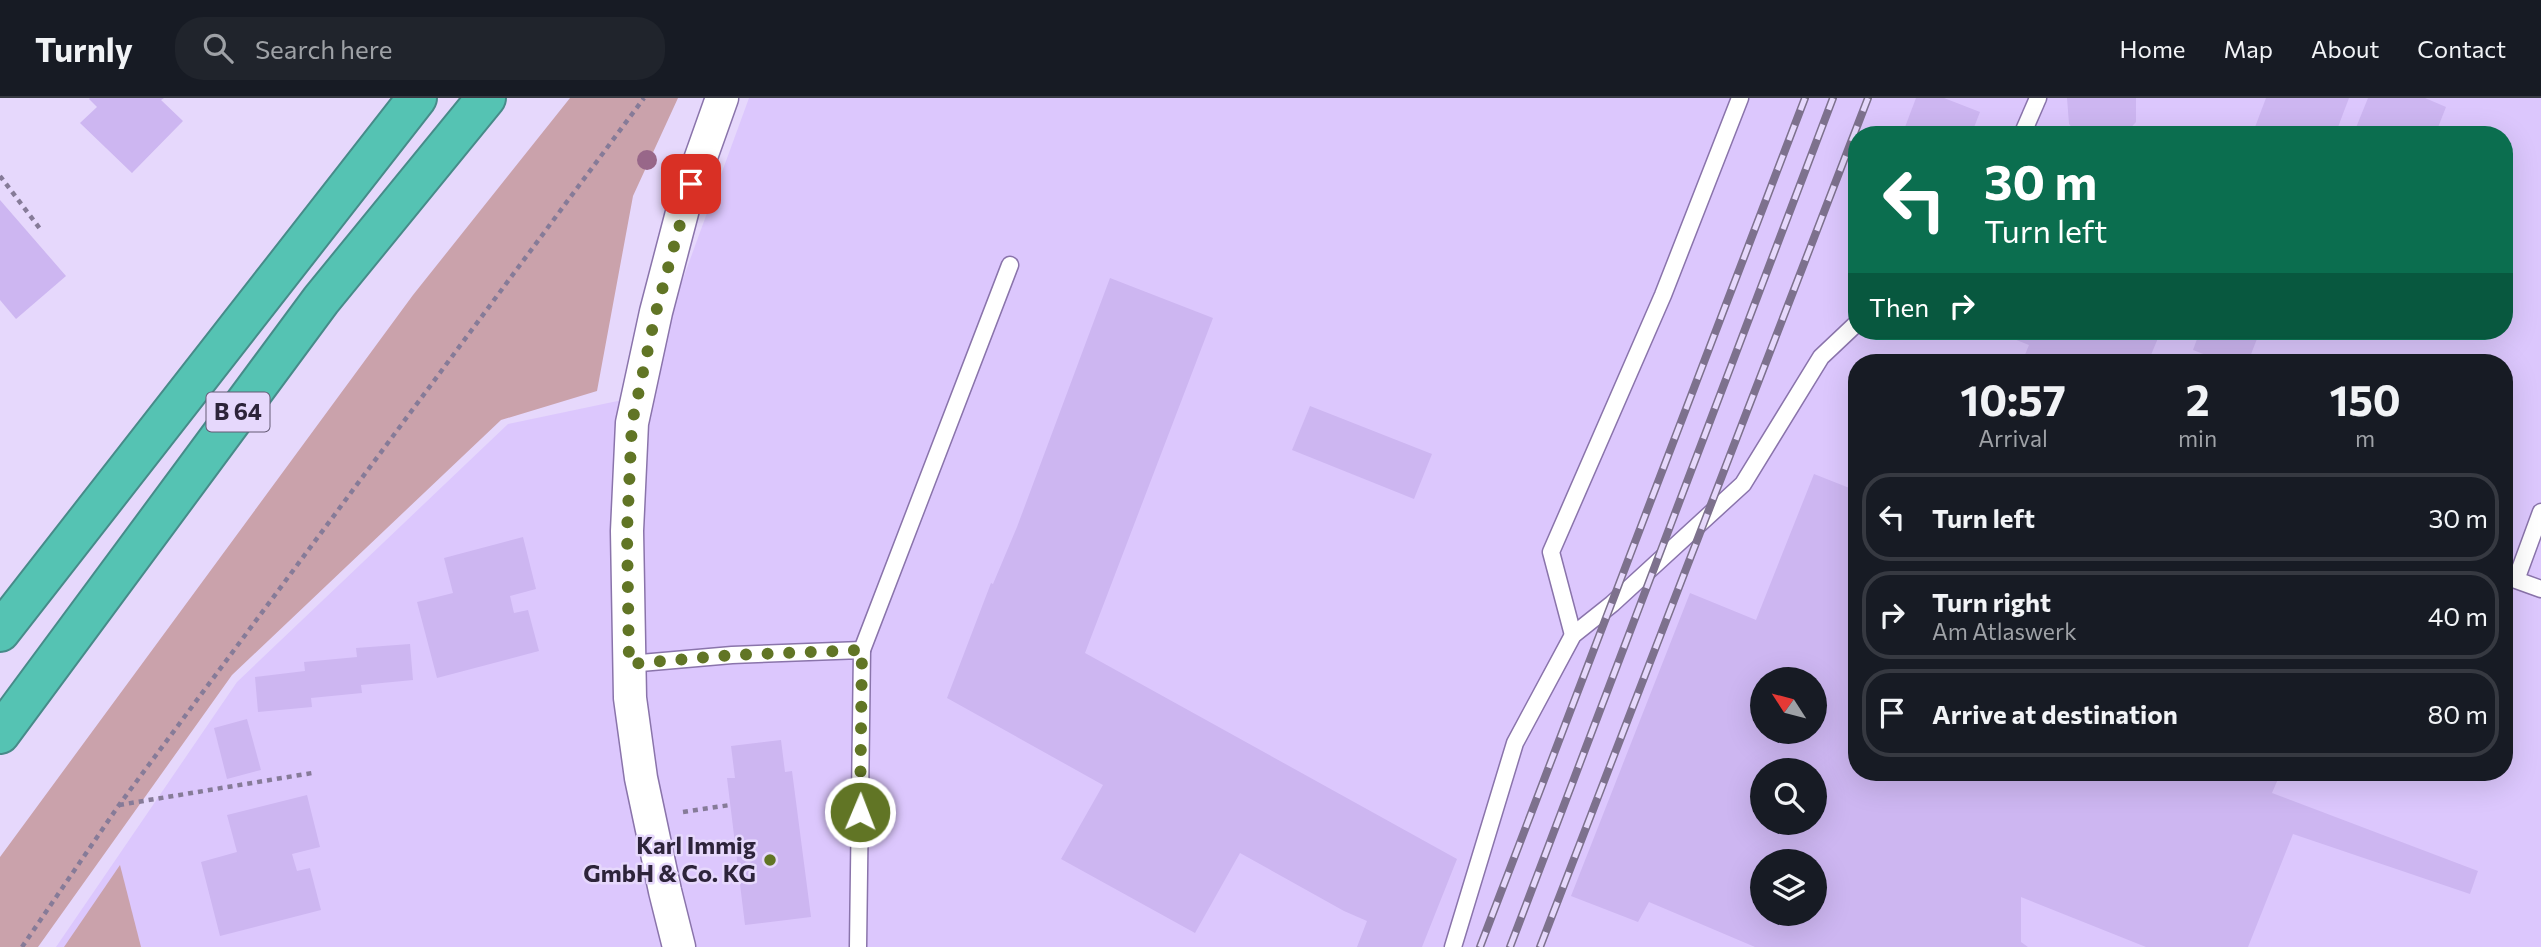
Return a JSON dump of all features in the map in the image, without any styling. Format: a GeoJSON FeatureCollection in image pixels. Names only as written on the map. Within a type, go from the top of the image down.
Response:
{"type":"FeatureCollection","features":[{"type":"Feature","properties":{"kind":"highway","name":"B 64"},"geometry":{"type":"LineString","coordinates":[[0,632],[417,98]]}},
{"type":"Feature","properties":{"kind":"highway","name":"B 64"},"geometry":{"type":"LineString","coordinates":[[0,734],[321,300],[486,98]]}},
{"type":"Feature","properties":{"kind":"street"},"geometry":{"type":"LineString","coordinates":[[679,947],[664,891],[641,778],[630,698],[627,531],[632,423],[656,312],[684,205],[722,98]]}},
{"type":"Feature","properties":{"kind":"lane"},"geometry":{"type":"LineString","coordinates":[[1573,635],[1551,552],[1663,295],[1740,98]]}},
{"type":"Feature","properties":{"kind":"lane"},"geometry":{"type":"LineString","coordinates":[[2026,126],[2038,98]]}},
{"type":"Feature","properties":{"kind":"lane"},"geometry":{"type":"LineString","coordinates":[[858,947],[862,650],[1010,265]]}},
{"type":"Feature","properties":{"kind":"lane"},"geometry":{"type":"LineString","coordinates":[[1453,947],[1514,743],[1573,635],[1612,604],[1743,484],[1821,357],[1848,332]]}},
{"type":"Feature","properties":{"kind":"lane"},"geometry":{"type":"LineString","coordinates":[[2541,512],[2516,580],[2541,589]]}},
{"type":"Feature","properties":{"kind":"lane"},"geometry":{"type":"LineString","coordinates":[[629,664],[732,655],[862,650]]}},
{"type":"Feature","properties":{"kind":"path"},"geometry":{"type":"LineString","coordinates":[[22,947],[119,805],[644,98]]}},
{"type":"Feature","properties":{"kind":"path"},"geometry":{"type":"LineString","coordinates":[[0,176],[41,230]]}},
{"type":"Feature","properties":{"kind":"path"},"geometry":{"type":"LineString","coordinates":[[119,805],[312,773]]}},
{"type":"Feature","properties":{"kind":"path"},"geometry":{"type":"LineString","coordinates":[[719,807],[730,805]]}},
{"type":"Feature","properties":{"kind":"shaded area"},"geometry":{"type":"Polygon","coordinates":[[[570,98],[678,98],[633,196],[597,391],[501,420],[232,675],[38,947],[0,947],[0,857],[413,295],[570,98]]]}},
{"type":"Feature","properties":{"kind":"shaded area"},"geometry":{"type":"Polygon","coordinates":[[[749,98],[2541,98],[2541,947],[56,947],[237,682],[508,424],[651,394],[680,287],[749,98]]]}},
{"type":"Feature","properties":{"kind":"shaded area"},"geometry":{"type":"Polygon","coordinates":[[[120,865],[141,947],[64,947],[120,865]]]}},
{"type":"Feature","properties":{"kind":"building"},"geometry":{"type":"Polygon","coordinates":[[[90,98],[164,98],[161,100],[183,121],[132,173],[80,123],[97,107],[90,98]]]}},
{"type":"Feature","properties":{"kind":"building"},"geometry":{"type":"Polygon","coordinates":[[[1916,98],[1944,98],[1980,112],[1975,126],[1905,126],[1916,98]]]}},
{"type":"Feature","properties":{"kind":"building"},"geometry":{"type":"Polygon","coordinates":[[[2067,98],[2136,98],[2136,122],[2132,126],[2069,124],[2067,98]]]}},
{"type":"Feature","properties":{"kind":"building"},"geometry":{"type":"Polygon","coordinates":[[[2266,98],[2349,98],[2338,126],[2255,126],[2266,98]]]}},
{"type":"Feature","properties":{"kind":"building"},"geometry":{"type":"Polygon","coordinates":[[[2368,98],[2425,98],[2446,107],[2439,126],[2357,126],[2368,98]]]}},
{"type":"Feature","properties":{"kind":"building"},"geometry":{"type":"Polygon","coordinates":[[[0,200],[66,276],[16,319],[0,300],[0,200]]]}},
{"type":"Feature","properties":{"kind":"building"},"geometry":{"type":"Polygon","coordinates":[[[1110,278],[1213,318],[1085,653],[1457,859],[1422,947],[1357,947],[1367,921],[1240,853],[1195,933],[1061,859],[1103,785],[947,698],[991,583],[993,584],[1017,527],[1110,278]]]}},
{"type":"Feature","properties":{"kind":"building"},"geometry":{"type":"Polygon","coordinates":[[[2016,340],[2157,340],[2151,354],[2025,354],[2029,345],[2016,340]]]}},
{"type":"Feature","properties":{"kind":"building"},"geometry":{"type":"Polygon","coordinates":[[[2197,340],[2257,340],[2251,354],[2203,354],[2193,350],[2197,340]]]}},
{"type":"Feature","properties":{"kind":"building"},"geometry":{"type":"Polygon","coordinates":[[[1310,406],[1432,454],[1414,499],[1292,450],[1310,406]]]}},
{"type":"Feature","properties":{"kind":"building"},"geometry":{"type":"Polygon","coordinates":[[[1814,474],[1848,487],[1848,781],[2277,781],[2272,793],[2478,871],[2470,894],[2293,834],[2248,947],[2146,947],[2021,897],[2021,942],[2028,947],[1755,947],[1649,902],[1638,922],[1571,896],[1690,593],[1756,620],[1814,474]]]}},
{"type":"Feature","properties":{"kind":"building"},"geometry":{"type":"Polygon","coordinates":[[[523,537],[536,589],[510,596],[514,613],[528,610],[539,651],[437,678],[417,602],[453,593],[444,558],[523,537]]]}},
{"type":"Feature","properties":{"kind":"building"},"geometry":{"type":"Polygon","coordinates":[[[410,644],[413,680],[361,685],[362,693],[311,698],[312,707],[258,712],[255,677],[305,671],[304,662],[357,657],[356,648],[410,644]]]}},
{"type":"Feature","properties":{"kind":"building"},"geometry":{"type":"Polygon","coordinates":[[[247,719],[261,770],[227,779],[214,728],[247,719]]]}},
{"type":"Feature","properties":{"kind":"building","name":"Karl Immig GmbH & Co. KG"},"geometry":{"type":"Polygon","coordinates":[[[781,740],[785,772],[792,771],[811,917],[745,925],[727,778],[735,778],[731,746],[781,740]]]}},
{"type":"Feature","properties":{"kind":"building"},"geometry":{"type":"Polygon","coordinates":[[[307,795],[320,847],[292,854],[297,871],[310,868],[321,910],[220,936],[201,862],[237,852],[227,815],[307,795]]]}},
{"type":"Feature","properties":{"kind":"railway"},"geometry":{"type":"LineString","coordinates":[[1480,947],[1805,98]]}},
{"type":"Feature","properties":{"kind":"railway"},"geometry":{"type":"LineString","coordinates":[[1510,947],[1833,98]]}},
{"type":"Feature","properties":{"kind":"railway"},"geometry":{"type":"LineString","coordinates":[[1857,126],[1868,98]]}},
{"type":"Feature","properties":{"kind":"railway"},"geometry":{"type":"LineString","coordinates":[[1540,947],[1848,150]]}},
{"type":"Feature","properties":{"kind":"place","name":"Karl Immig GmbH & Co. KG"},"geometry":{"type":"Point","coordinates":[770,860]}},
{"type":"Feature","properties":{"kind":"route"},"geometry":{"type":"LineString","coordinates":[[691,184],[656,312],[632,423],[627,531],[629,664],[732,655],[862,650],[860,812]]}}]}
